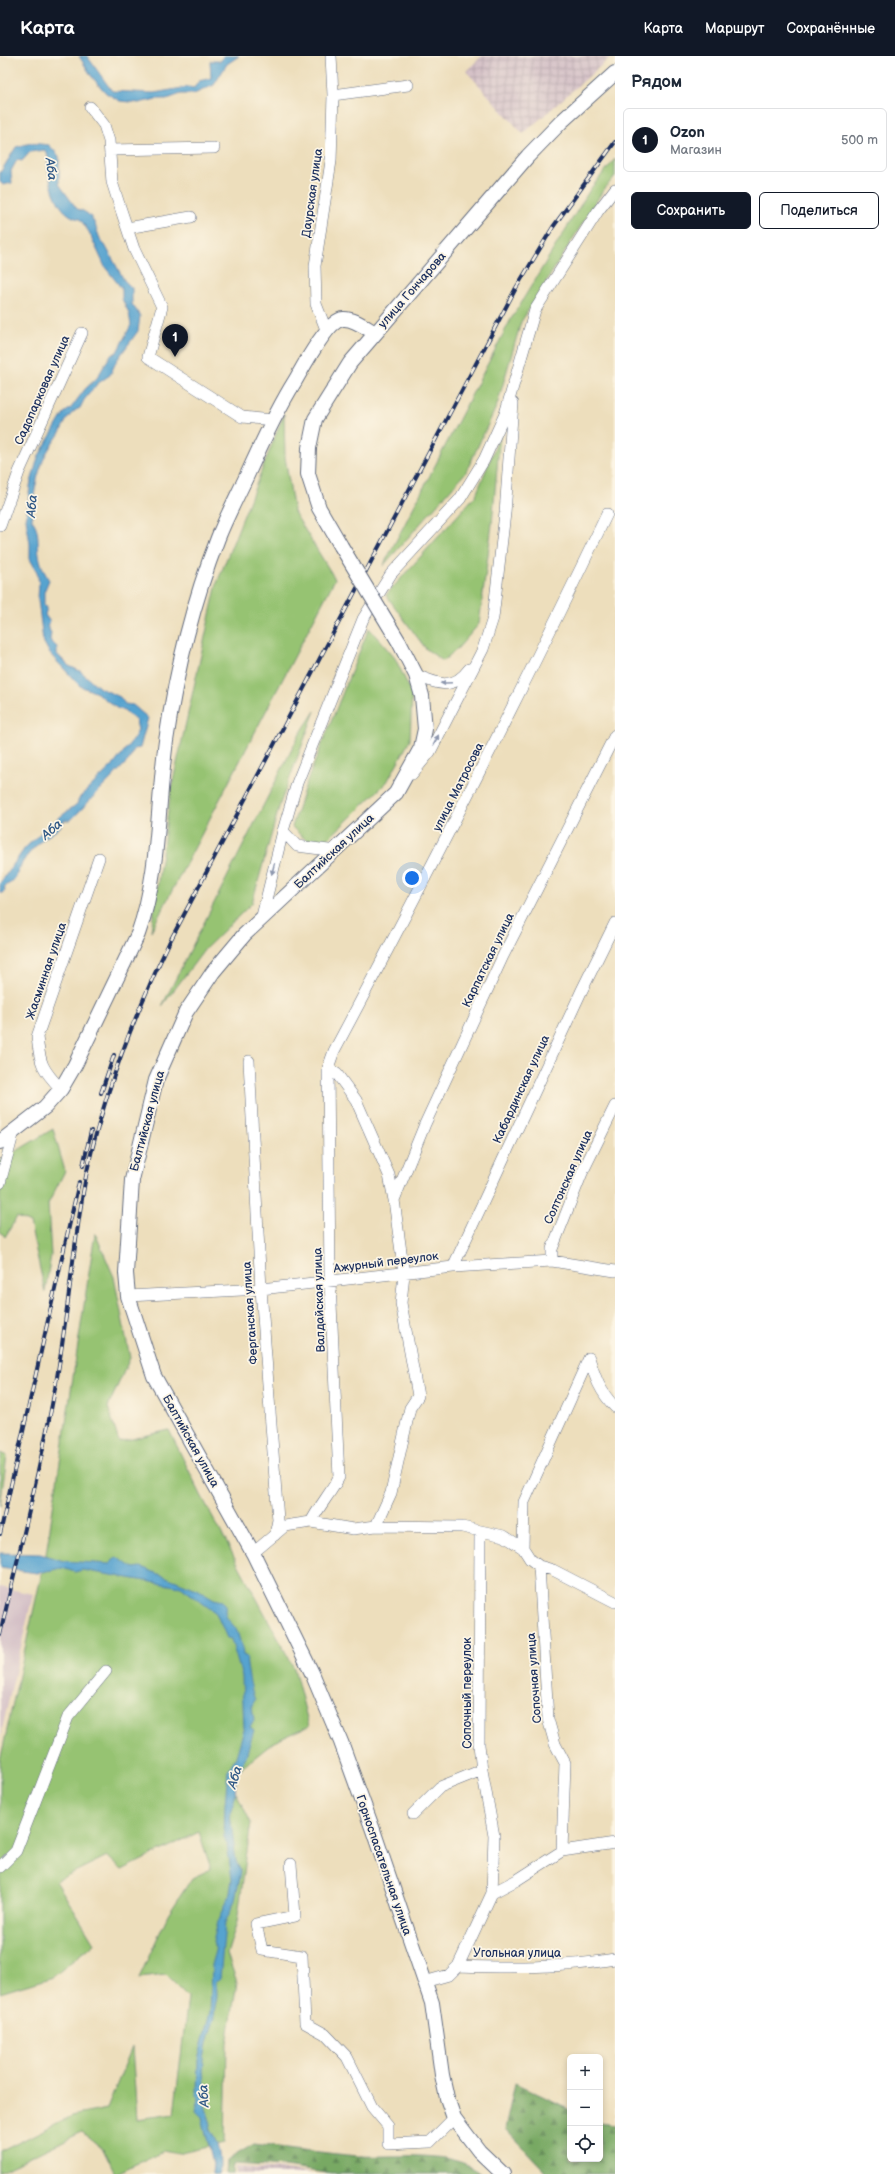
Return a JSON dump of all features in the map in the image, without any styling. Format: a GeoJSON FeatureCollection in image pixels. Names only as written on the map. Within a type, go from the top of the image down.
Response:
{"type":"FeatureCollection","features":[{"type":"Feature","properties":{"kind":"main road","name":"улица Гончарова"},"geometry":{"type":"LineString","coordinates":[[399,642],[319,508],[308,474],[309,448],[315,419],[350,363],[374,333],[528,156],[561,122],[615,73]]}},
{"type":"Feature","properties":{"kind":"main road"},"geometry":{"type":"LineString","coordinates":[[0,1142],[45,1107],[61,1088],[75,1065],[138,934],[145,915],[151,884],[166,740],[189,630],[205,574],[219,536],[273,420],[317,345],[336,322],[344,319],[353,320],[374,333]]}},
{"type":"Feature","properties":{"kind":"main road","name":"Балтийская улица"},"geometry":{"type":"LineString","coordinates":[[253,1553],[154,1376],[128,1296],[126,1273],[132,1180],[156,1080],[176,1033],[212,972],[244,935],[336,851],[396,793],[421,748],[425,729],[422,696],[416,675],[399,642]]}},
{"type":"Feature","properties":{"kind":"main road","name":"Горноспасательная улица"},"geometry":{"type":"LineString","coordinates":[[253,1553],[312,1673],[341,1742],[373,1830],[432,2003],[442,2074],[447,2098],[454,2118],[479,2152],[503,2174]]}},
{"type":"Feature","properties":{"kind":"street","name":"Даурская улица"},"geometry":{"type":"LineString","coordinates":[[327,332],[316,304],[315,266],[331,161],[333,95],[331,56]]}},
{"type":"Feature","properties":{"kind":"street"},"geometry":{"type":"LineString","coordinates":[[333,95],[408,85]]}},
{"type":"Feature","properties":{"kind":"street"},"geometry":{"type":"LineString","coordinates":[[90,107],[104,125],[110,150],[112,182],[134,249],[162,307],[148,357],[242,417],[273,420]]}},
{"type":"Feature","properties":{"kind":"street"},"geometry":{"type":"LineString","coordinates":[[110,150],[214,148]]}},
{"type":"Feature","properties":{"kind":"street"},"geometry":{"type":"LineString","coordinates":[[261,920],[283,831],[297,783],[363,619],[391,574],[460,499],[484,460],[504,414],[535,310],[598,211],[615,189]]}},
{"type":"Feature","properties":{"kind":"street"},"geometry":{"type":"LineString","coordinates":[[127,228],[191,217]]}},
{"type":"Feature","properties":{"kind":"street","name":"Садопарковая улица"},"geometry":{"type":"LineString","coordinates":[[0,526],[19,472],[82,333]]}},
{"type":"Feature","properties":{"kind":"street"},"geometry":{"type":"LineString","coordinates":[[396,793],[430,752],[483,649],[493,618],[497,592],[514,383]]}},
{"type":"Feature","properties":{"kind":"street","name":"улица Матросова"},"geometry":{"type":"LineString","coordinates":[[328,1068],[334,1050],[426,879],[528,677],[607,514]]}},
{"type":"Feature","properties":{"kind":"street"},"geometry":{"type":"LineString","coordinates":[[416,675],[438,683],[448,684],[457,681],[465,674],[483,649]]}},
{"type":"Feature","properties":{"kind":"street","name":"Карпатская улица"},"geometry":{"type":"LineString","coordinates":[[394,1200],[425,1124],[503,956],[615,735]]}},
{"type":"Feature","properties":{"kind":"street"},"geometry":{"type":"LineString","coordinates":[[283,831],[297,846],[336,851]]}},
{"type":"Feature","properties":{"kind":"street","name":"Жасминная улица"},"geometry":{"type":"LineString","coordinates":[[61,1088],[49,1076],[40,1060],[38,1037],[56,977],[99,858]]}},
{"type":"Feature","properties":{"kind":"street","name":"Кабардинская улица"},"geometry":{"type":"LineString","coordinates":[[453,1268],[581,992],[615,923]]}},
{"type":"Feature","properties":{"kind":"street","name":"Ферганская улица"},"geometry":{"type":"LineString","coordinates":[[249,1060],[261,1289],[278,1520],[275,1535]]}},
{"type":"Feature","properties":{"kind":"street","name":"Карпатская улица"},"geometry":{"type":"LineString","coordinates":[[328,1068],[337,1074],[356,1100],[389,1175],[404,1274],[401,1303],[418,1396],[410,1408],[391,1493],[376,1526]]}},
{"type":"Feature","properties":{"kind":"street","name":"Валдайская улица"},"geometry":{"type":"LineString","coordinates":[[311,1522],[318,1508],[329,1496],[339,1477],[330,1282],[328,1068]]}},
{"type":"Feature","properties":{"kind":"street","name":"Солтонская улица"},"geometry":{"type":"LineString","coordinates":[[552,1261],[552,1249],[582,1173],[615,1106]]}},
{"type":"Feature","properties":{"kind":"street"},"geometry":{"type":"LineString","coordinates":[[0,1183],[14,1131]]}},
{"type":"Feature","properties":{"kind":"street","name":"Ажурный переулок"},"geometry":{"type":"LineString","coordinates":[[128,1296],[261,1289],[453,1268],[552,1261],[615,1271]]}},
{"type":"Feature","properties":{"kind":"street"},"geometry":{"type":"LineString","coordinates":[[523,1548],[524,1502],[589,1358],[596,1382],[604,1396],[615,1407]]}},
{"type":"Feature","properties":{"kind":"street"},"geometry":{"type":"LineString","coordinates":[[253,1553],[285,1526],[311,1522],[353,1528],[376,1526],[462,1527],[504,1536],[523,1548],[530,1560],[539,1566],[553,1570],[615,1602]]}},
{"type":"Feature","properties":{"kind":"street","name":"Сопочный переулок"},"geometry":{"type":"LineString","coordinates":[[480,1532],[479,1745],[494,1836],[492,1893]]}},
{"type":"Feature","properties":{"kind":"street","name":"Сопочная улица"},"geometry":{"type":"LineString","coordinates":[[539,1566],[548,1719],[555,1744],[565,1762],[562,1851]]}},
{"type":"Feature","properties":{"kind":"street"},"geometry":{"type":"LineString","coordinates":[[0,1867],[16,1851],[68,1717],[106,1671]]}},
{"type":"Feature","properties":{"kind":"street"},"geometry":{"type":"LineString","coordinates":[[413,1814],[440,1787],[482,1770]]}},
{"type":"Feature","properties":{"kind":"street"},"geometry":{"type":"LineString","coordinates":[[458,1966],[492,1893],[517,1880],[562,1851],[615,1843]]}},
{"type":"Feature","properties":{"kind":"street"},"geometry":{"type":"LineString","coordinates":[[291,1864],[295,1916],[256,1924],[262,1950],[302,1956],[305,2023],[325,2034],[347,2057],[372,2107],[388,2126],[388,2144],[430,2142],[454,2118]]}},
{"type":"Feature","properties":{"kind":"street","name":"Угольная улица"},"geometry":{"type":"LineString","coordinates":[[424,1982],[449,1975],[458,1966],[526,1968],[579,1965],[615,1959]]}},
{"type":"Feature","properties":{"kind":"shaded area"},"geometry":{"type":"Polygon","coordinates":[[[482,56],[612,56],[523,134],[466,71],[482,56]]]}},
{"type":"Feature","properties":{"kind":"shaded area"},"geometry":{"type":"Polygon","coordinates":[[[0,1587],[33,1594],[0,1738],[0,1587]]]}},
{"type":"Feature","properties":{"kind":"shaded area"},"geometry":{"type":"Polygon","coordinates":[[[236,2167],[285,2170],[313,2174],[236,2174],[236,2167]]]}},
{"type":"Feature","properties":{"kind":"green space"},"geometry":{"type":"Polygon","coordinates":[[[615,159],[615,176],[602,192],[521,322],[497,405],[466,472],[383,566],[511,319],[591,188],[615,159]]]}},
{"type":"Feature","properties":{"kind":"green space"},"geometry":{"type":"Polygon","coordinates":[[[284,414],[285,457],[294,512],[335,579],[151,931],[171,790],[217,583],[284,414]]]}},
{"type":"Feature","properties":{"kind":"green space"},"geometry":{"type":"Polygon","coordinates":[[[500,435],[492,524],[479,624],[458,648],[443,661],[426,649],[386,595],[476,495],[500,435]]]}},
{"type":"Feature","properties":{"kind":"green space"},"geometry":{"type":"Polygon","coordinates":[[[369,628],[395,658],[412,694],[410,740],[387,782],[327,840],[306,840],[292,827],[305,786],[369,628]]]}},
{"type":"Feature","properties":{"kind":"green space"},"geometry":{"type":"Polygon","coordinates":[[[315,711],[280,804],[252,903],[205,949],[162,1006],[298,737],[315,711]]]}},
{"type":"Feature","properties":{"kind":"green space"},"geometry":{"type":"Polygon","coordinates":[[[53,1129],[65,1171],[48,1204],[51,1255],[45,1292],[30,1223],[17,1217],[5,1237],[0,1231],[0,1161],[53,1129]]]}},
{"type":"Feature","properties":{"kind":"green space"},"geometry":{"type":"Polygon","coordinates":[[[95,1233],[114,1277],[130,1358],[108,1407],[119,1442],[169,1430],[201,1495],[294,1668],[309,1726],[274,1742],[229,1778],[251,1823],[237,1922],[227,1954],[237,1982],[227,2044],[225,2143],[178,2154],[163,2151],[115,2174],[103,2149],[82,2132],[0,2173],[0,2152],[71,2116],[107,2109],[132,2047],[137,2119],[174,2114],[188,1997],[166,1975],[139,1978],[168,1915],[192,1878],[211,1869],[199,1832],[122,1870],[107,1856],[56,1881],[94,1943],[53,1977],[0,1993],[0,1761],[46,1554],[95,1233]]]}},
{"type":"Feature","properties":{"kind":"green space"},"geometry":{"type":"Polygon","coordinates":[[[0,1453],[7,1456],[0,1506],[0,1453]]]}},
{"type":"Feature","properties":{"kind":"green space"},"geometry":{"type":"Polygon","coordinates":[[[515,2083],[567,2108],[567,2162],[603,2162],[603,2123],[615,2125],[615,2174],[548,2174],[505,2129],[515,2083]]]}},
{"type":"Feature","properties":{"kind":"green space"},"geometry":{"type":"Polygon","coordinates":[[[254,2144],[358,2156],[439,2157],[455,2160],[470,2166],[482,2174],[332,2174],[285,2167],[234,2164],[233,2174],[226,2174],[227,2160],[254,2144]]]}},
{"type":"Feature","properties":{"kind":"water"},"geometry":{"type":"Polygon","coordinates":[[[79,56],[87,56],[112,91],[154,93],[188,87],[194,88],[199,81],[211,78],[210,61],[221,61],[223,56],[239,56],[227,64],[214,85],[194,94],[181,94],[167,99],[156,99],[139,103],[120,101],[106,93],[92,77],[79,56]]]}},
{"type":"Feature","properties":{"kind":"water","name":"Аба"},"geometry":{"type":"Polygon","coordinates":[[[31,143],[49,145],[59,156],[59,184],[77,209],[90,216],[93,220],[99,237],[124,280],[132,288],[132,304],[140,316],[138,331],[117,360],[110,375],[97,384],[84,400],[80,408],[73,412],[66,421],[49,448],[37,478],[32,520],[35,524],[37,532],[40,561],[49,580],[44,592],[44,606],[47,607],[45,615],[50,622],[47,625],[51,633],[50,640],[57,647],[57,654],[69,666],[80,671],[100,688],[120,697],[125,704],[133,705],[148,718],[140,748],[134,749],[129,760],[71,820],[64,820],[57,830],[42,840],[34,848],[23,862],[16,877],[4,887],[5,891],[0,894],[0,883],[25,848],[48,826],[77,804],[79,798],[115,763],[134,738],[138,730],[136,721],[124,710],[118,709],[97,693],[80,686],[50,654],[43,641],[38,599],[39,583],[37,572],[30,559],[30,544],[26,519],[30,486],[38,457],[64,413],[71,408],[85,389],[97,378],[110,356],[117,352],[131,325],[129,313],[122,299],[122,289],[105,267],[89,232],[80,219],[72,217],[61,207],[57,200],[51,184],[47,152],[45,150],[30,152],[22,161],[17,160],[11,171],[12,183],[3,185],[0,182],[0,173],[16,147],[31,143]]]}},
{"type":"Feature","properties":{"kind":"water","name":"Аба"},"geometry":{"type":"Polygon","coordinates":[[[0,1553],[40,1554],[64,1561],[110,1564],[116,1557],[134,1568],[141,1567],[199,1590],[214,1599],[223,1601],[226,1606],[226,1616],[236,1629],[243,1655],[247,1657],[248,1671],[255,1700],[252,1705],[254,1721],[250,1727],[254,1730],[245,1759],[236,1776],[235,1797],[230,1814],[236,1861],[241,1872],[235,1900],[225,1923],[220,1979],[216,1981],[217,1994],[214,2012],[215,2018],[208,2039],[203,2072],[206,2093],[210,2104],[205,2105],[211,2124],[210,2130],[219,2151],[219,2174],[212,2174],[213,2164],[202,2117],[196,2111],[199,2098],[197,2092],[198,2060],[210,2012],[212,1965],[216,1951],[213,1942],[218,1922],[230,1893],[232,1879],[227,1844],[224,1837],[228,1770],[236,1757],[244,1729],[242,1677],[231,1639],[227,1638],[216,1613],[181,1587],[82,1570],[75,1572],[62,1568],[37,1573],[0,1568],[0,1553]]]}},
{"type":"Feature","properties":{"kind":"railway"},"geometry":{"type":"LineString","coordinates":[[0,1635],[37,1478],[56,1383],[86,1176],[110,1086],[131,1028],[169,943],[516,288],[553,227],[615,142]]}},
{"type":"Feature","properties":{"kind":"railway"},"geometry":{"type":"LineString","coordinates":[[101,1093],[114,1055]]}},
{"type":"Feature","properties":{"kind":"railway"},"geometry":{"type":"LineString","coordinates":[[83,1166],[91,1131]]}},
{"type":"Feature","properties":{"kind":"railway"},"geometry":{"type":"LineString","coordinates":[[0,1534],[79,1182]]}},
{"type":"Feature","properties":{"kind":"place","name":"Ozon"},"geometry":{"type":"Point","coordinates":[175,357]}}]}
